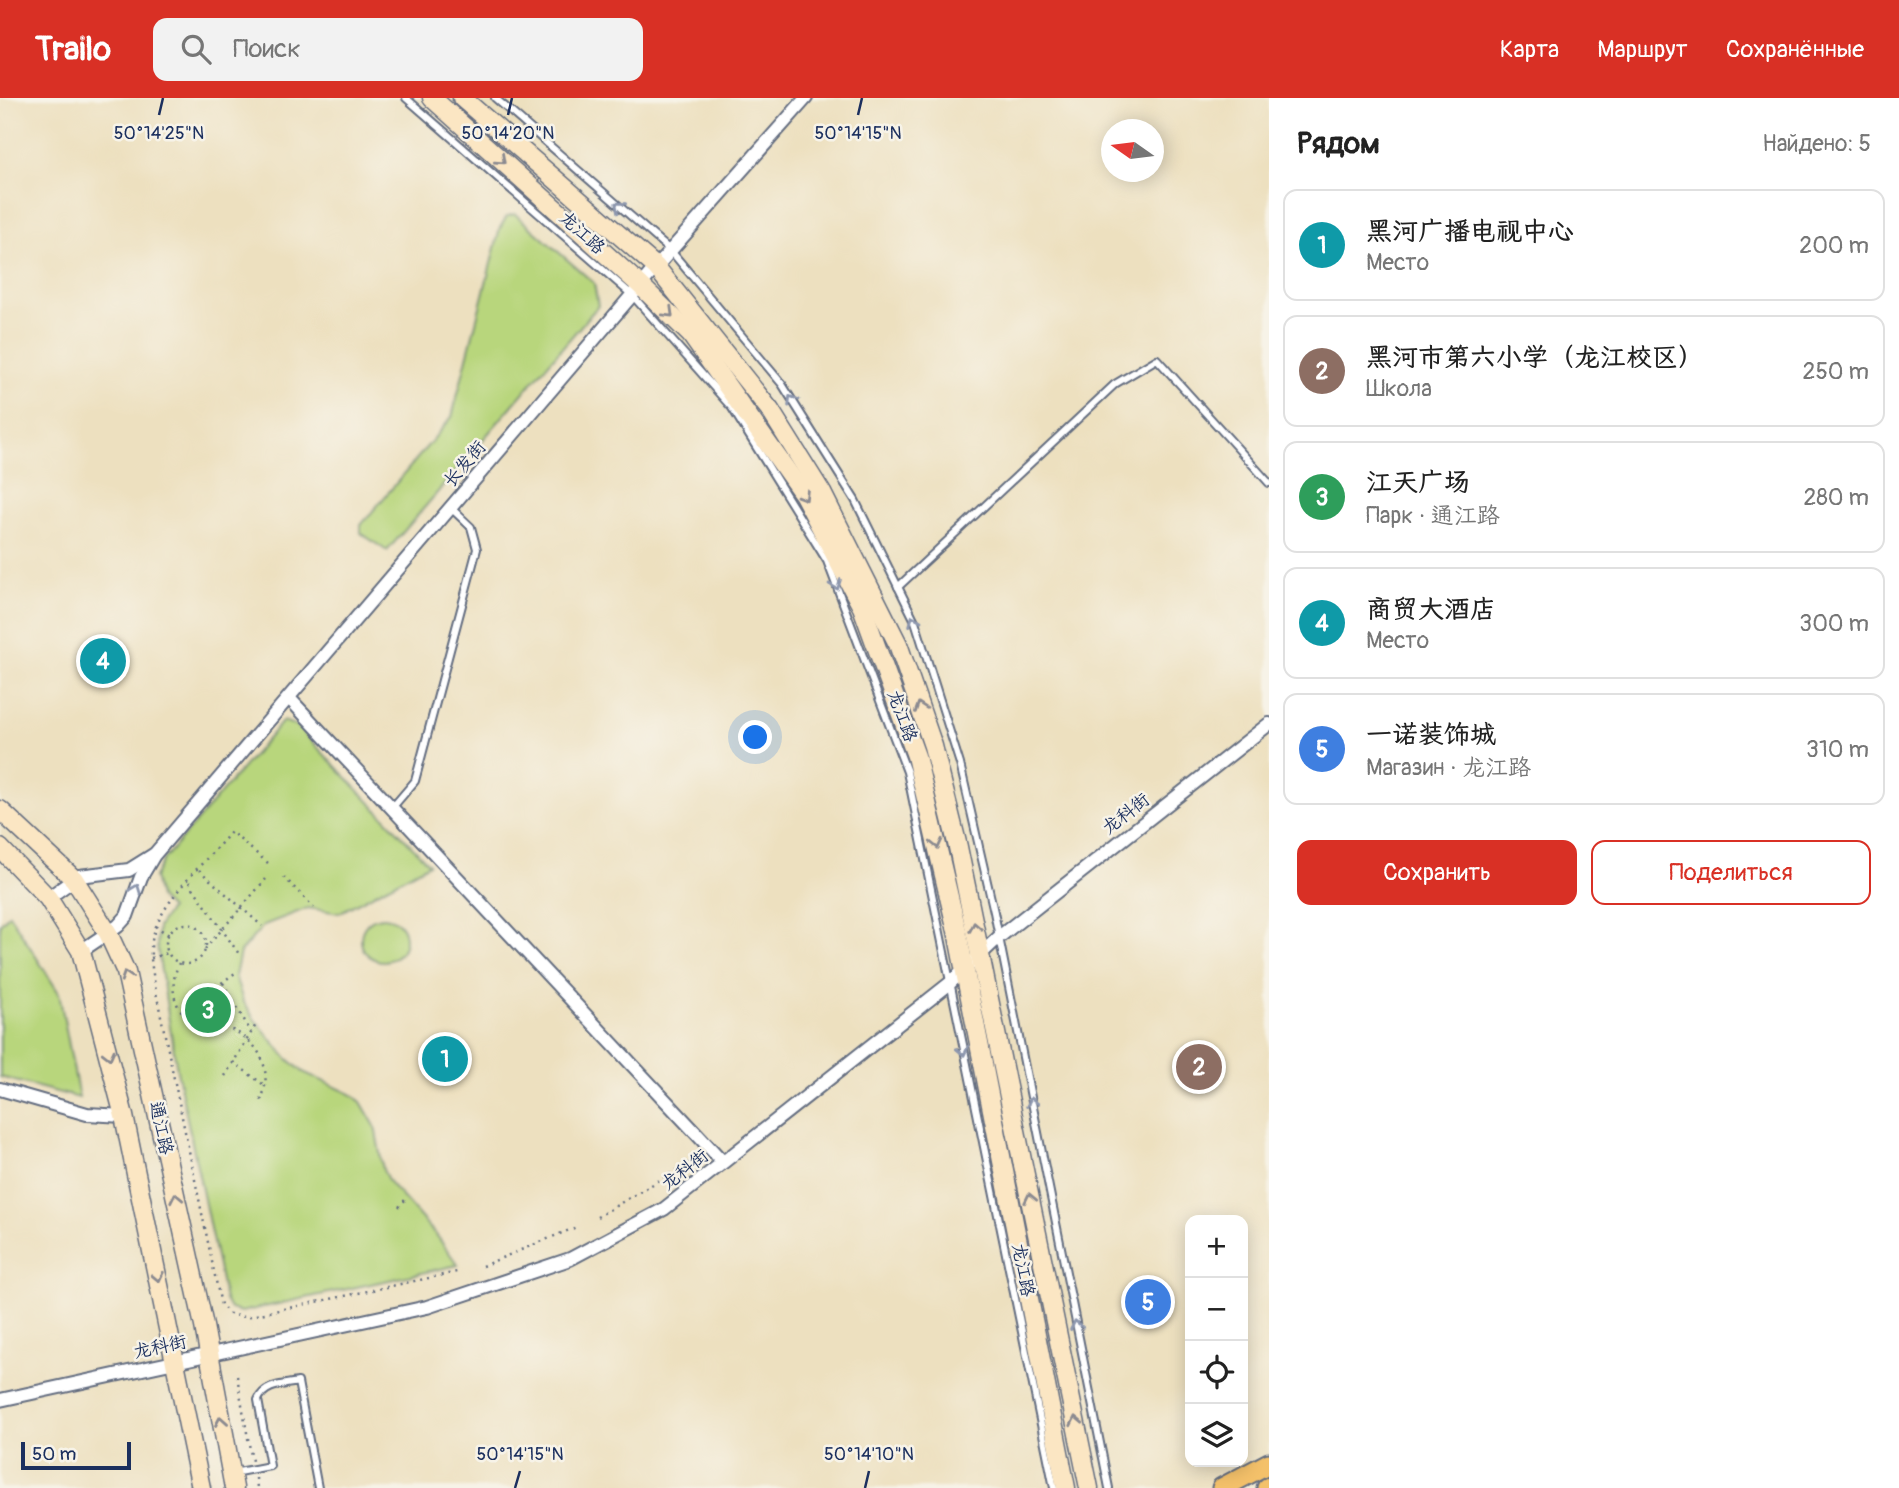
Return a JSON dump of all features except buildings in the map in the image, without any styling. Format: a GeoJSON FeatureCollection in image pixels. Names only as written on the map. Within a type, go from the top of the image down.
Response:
{"type":"FeatureCollection","features":[{"type":"Feature","properties":{"kind":"main road"},"geometry":{"type":"LineString","coordinates":[[1222,1488],[1269,1463]]}},
{"type":"Feature","properties":{"kind":"street","name":"龙江路"},"geometry":{"type":"LineString","coordinates":[[432,98],[636,290],[691,335],[804,495],[862,607],[916,756],[966,969],[1066,1488]]}},
{"type":"Feature","properties":{"kind":"street","name":"龙江路"},"geometry":{"type":"LineString","coordinates":[[462,98],[656,267],[770,410],[822,493],[898,644],[933,746],[980,956],[1089,1488]]}},
{"type":"Feature","properties":{"kind":"street","name":"长发街"},"geometry":{"type":"LineString","coordinates":[[81,951],[127,916],[141,877],[154,855],[636,290],[806,98]]}},
{"type":"Feature","properties":{"kind":"street"},"geometry":{"type":"LineString","coordinates":[[289,698],[723,1163]]}},
{"type":"Feature","properties":{"kind":"street","name":"龙科街"},"geometry":{"type":"LineString","coordinates":[[0,1400],[427,1307],[570,1259],[664,1209],[949,984],[999,937],[1269,724]]}},
{"type":"Feature","properties":{"kind":"street","name":"通江路"},"geometry":{"type":"LineString","coordinates":[[0,810],[74,879],[108,933],[129,983],[209,1354],[232,1480]]}},
{"type":"Feature","properties":{"kind":"street","name":"通江路"},"geometry":{"type":"LineString","coordinates":[[0,848],[48,898],[81,951],[124,1116],[201,1488]]}},
{"type":"Feature","properties":{"kind":"street","name":"长发街"},"geometry":{"type":"LineString","coordinates":[[48,898],[74,879],[129,870],[154,855]]}},
{"type":"Feature","properties":{"kind":"street"},"geometry":{"type":"LineString","coordinates":[[0,1090],[87,1115],[124,1116]]}},
{"type":"Feature","properties":{"kind":"lane"},"geometry":{"type":"LineString","coordinates":[[406,98],[636,290],[732,408],[827,561],[907,772],[1054,1488]]}},
{"type":"Feature","properties":{"kind":"lane"},"geometry":{"type":"LineString","coordinates":[[495,98],[670,251],[782,384],[855,500],[915,621],[960,764],[999,937],[1109,1488]]}},
{"type":"Feature","properties":{"kind":"lane"},"geometry":{"type":"LineString","coordinates":[[898,587],[1115,384],[1157,359],[1269,483]]}},
{"type":"Feature","properties":{"kind":"lane"},"geometry":{"type":"LineString","coordinates":[[392,808],[415,781],[477,550],[471,527],[451,508]]}},
{"type":"Feature","properties":{"kind":"lane"},"geometry":{"type":"LineString","coordinates":[[232,1480],[271,1466],[258,1400],[261,1393],[272,1387],[298,1382],[318,1488]]}},
{"type":"Feature","properties":{"kind":"path"},"geometry":{"type":"LineString","coordinates":[[268,863],[232,832],[164,908],[155,926],[151,958],[217,1286],[225,1312],[246,1317],[457,1272]]}},
{"type":"Feature","properties":{"kind":"path"},"geometry":{"type":"LineString","coordinates":[[199,870],[262,926]]}},
{"type":"Feature","properties":{"kind":"path"},"geometry":{"type":"LineString","coordinates":[[284,877],[314,908]]}},
{"type":"Feature","properties":{"kind":"path"},"geometry":{"type":"LineString","coordinates":[[168,953],[179,962],[196,961],[266,879]]}},
{"type":"Feature","properties":{"kind":"path"},"geometry":{"type":"LineString","coordinates":[[188,881],[239,954]]}},
{"type":"Feature","properties":{"kind":"path"},"geometry":{"type":"LineString","coordinates":[[168,953],[169,935],[179,926],[191,925],[201,932],[205,948]]}},
{"type":"Feature","properties":{"kind":"path"},"geometry":{"type":"LineString","coordinates":[[155,926],[169,935]]}},
{"type":"Feature","properties":{"kind":"path"},"geometry":{"type":"LineString","coordinates":[[151,958],[168,953]]}},
{"type":"Feature","properties":{"kind":"path"},"geometry":{"type":"LineString","coordinates":[[179,962],[173,989],[183,1012],[190,1019],[236,1031],[258,1048],[264,1062],[264,1085],[260,1103]]}},
{"type":"Feature","properties":{"kind":"path"},"geometry":{"type":"LineString","coordinates":[[183,1012],[235,973]]}},
{"type":"Feature","properties":{"kind":"path"},"geometry":{"type":"LineString","coordinates":[[223,982],[251,1032]]}},
{"type":"Feature","properties":{"kind":"path"},"geometry":{"type":"LineString","coordinates":[[215,988],[219,1010],[218,1025]]}},
{"type":"Feature","properties":{"kind":"path"},"geometry":{"type":"LineString","coordinates":[[225,1076],[257,1023]]}},
{"type":"Feature","properties":{"kind":"path"},"geometry":{"type":"LineString","coordinates":[[233,1062],[264,1085]]}},
{"type":"Feature","properties":{"kind":"path"},"geometry":{"type":"LineString","coordinates":[[597,1217],[696,1158]]}},
{"type":"Feature","properties":{"kind":"path"},"geometry":{"type":"LineString","coordinates":[[399,1207],[405,1200]]}},
{"type":"Feature","properties":{"kind":"path"},"geometry":{"type":"LineString","coordinates":[[482,1266],[579,1226]]}},
{"type":"Feature","properties":{"kind":"path"},"geometry":{"type":"LineString","coordinates":[[237,1376],[252,1464]]}},
{"type":"Feature","properties":{"kind":"path"},"geometry":{"type":"LineString","coordinates":[[255,1475],[257,1488]]}},
{"type":"Feature","properties":{"kind":"green space"},"geometry":{"type":"Polygon","coordinates":[[[515,214],[594,283],[598,306],[387,551],[361,533],[361,525],[452,417],[500,228],[507,216],[515,214]]]}},
{"type":"Feature","properties":{"kind":"green space"},"geometry":{"type":"Polygon","coordinates":[[[283,721],[297,726],[429,864],[339,913],[308,908],[264,925],[240,952],[235,976],[243,1001],[255,1020],[287,1058],[303,1072],[351,1094],[361,1102],[375,1126],[383,1170],[389,1182],[437,1236],[458,1265],[241,1312],[230,1309],[225,1300],[177,1070],[157,946],[158,927],[170,909],[159,898],[154,877],[163,860],[283,721]]]}},
{"type":"Feature","properties":{"kind":"green space"},"geometry":{"type":"Polygon","coordinates":[[[9,914],[59,993],[79,1098],[0,1077],[0,924],[9,914]]]}},
{"type":"Feature","properties":{"kind":"green space"},"geometry":{"type":"Polygon","coordinates":[[[383,917],[392,918],[399,923],[404,930],[404,948],[399,955],[392,960],[383,961],[374,960],[367,955],[362,948],[361,939],[362,930],[367,923],[374,918],[383,917]]]}},
{"type":"Feature","properties":{"kind":"place","name":"商贸大酒店"},"geometry":{"type":"Point","coordinates":[103,661]}},
{"type":"Feature","properties":{"kind":"place","name":"江天广场"},"geometry":{"type":"Point","coordinates":[208,1010]}},
{"type":"Feature","properties":{"kind":"place","name":"黑河广播电视中心"},"geometry":{"type":"Point","coordinates":[445,1059]}},
{"type":"Feature","properties":{"kind":"place","name":"黑河市第六小学（龙江校区）"},"geometry":{"type":"Point","coordinates":[1199,1067]}},
{"type":"Feature","properties":{"kind":"place","name":"一诺装饰城"},"geometry":{"type":"Point","coordinates":[1148,1302]}}]}
